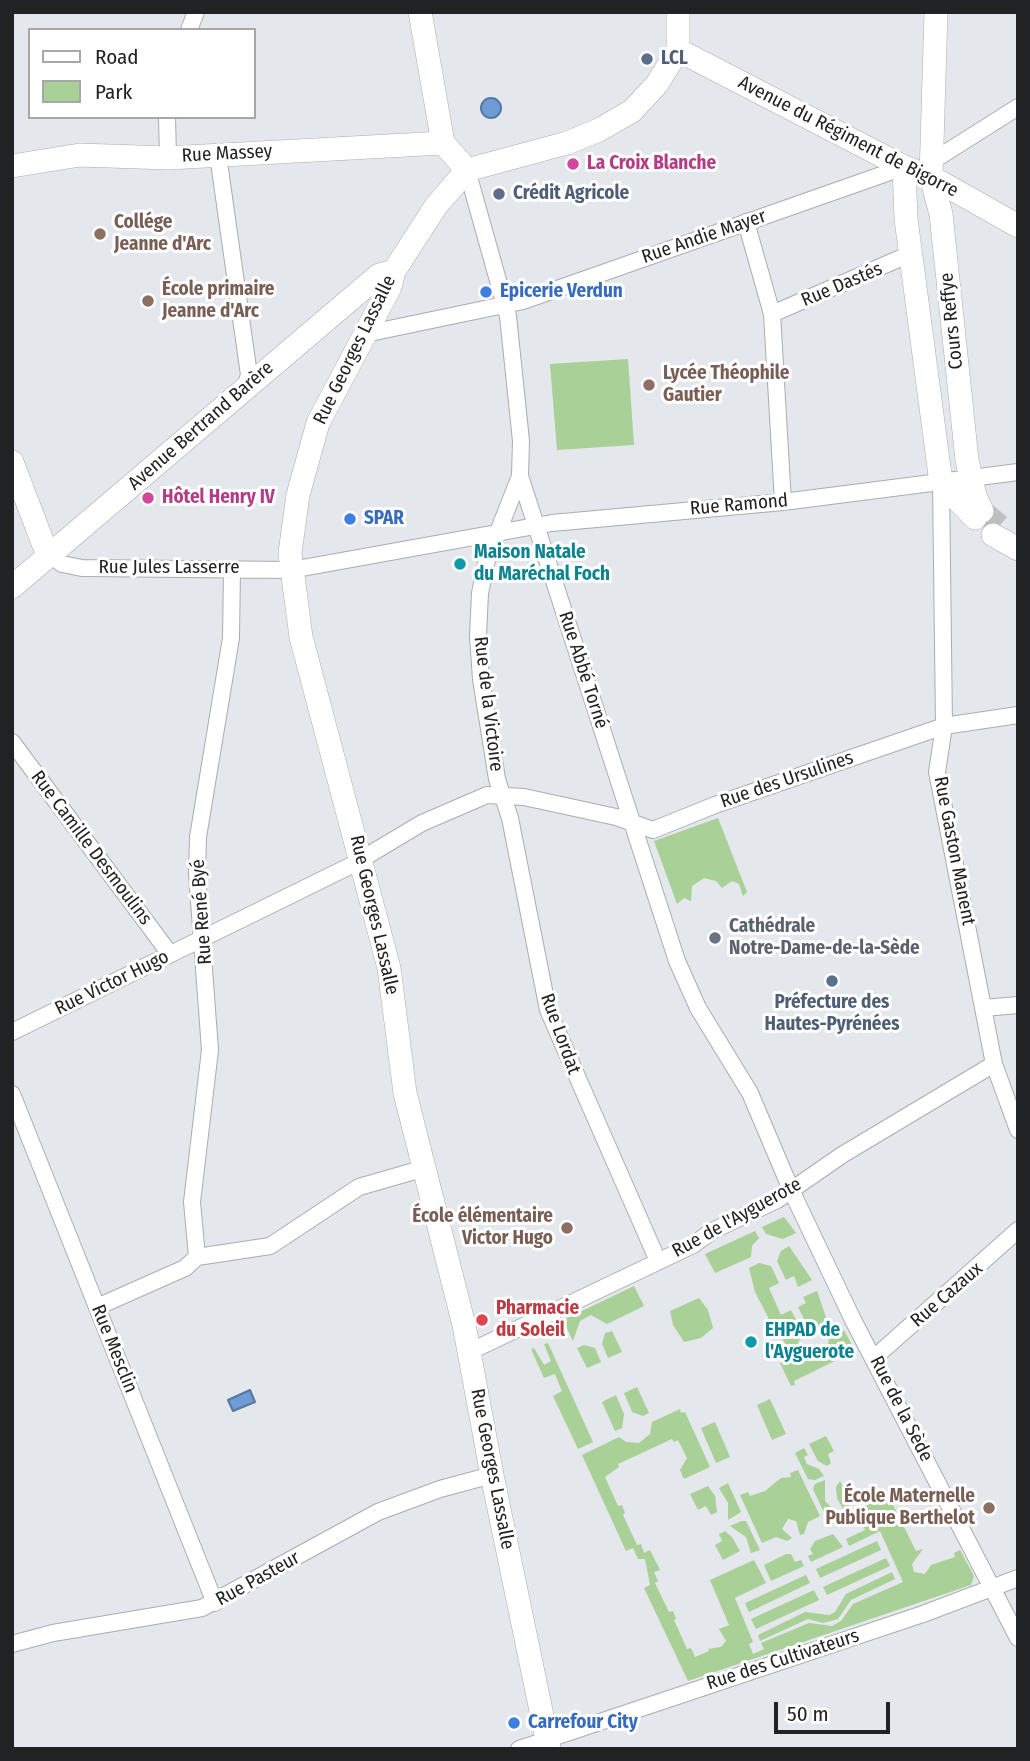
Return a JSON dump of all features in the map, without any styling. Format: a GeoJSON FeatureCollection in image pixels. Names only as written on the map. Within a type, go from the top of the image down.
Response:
{"type":"FeatureCollection","features":[{"type":"Feature","properties":{"kind":"main road"},"geometry":{"type":"LineString","coordinates":[[420,12],[443,143],[467,170],[558,145],[599,130],[632,111],[657,84],[678,50],[678,12]]}},
{"type":"Feature","properties":{"kind":"main road","name":"Cours Reffye"},"geometry":{"type":"LineString","coordinates":[[904,167],[910,254],[941,483],[978,515],[971,480],[940,214],[931,169],[936,12]]}},
{"type":"Feature","properties":{"kind":"main road","name":"Avenue du Régiment de Bigorre"},"geometry":{"type":"LineString","coordinates":[[678,50],[904,167],[931,169],[1018,226]]}},
{"type":"Feature","properties":{"kind":"main road","name":"Rue Massey"},"geometry":{"type":"LineString","coordinates":[[12,166],[40,159],[80,155],[169,158],[443,143]]}},
{"type":"Feature","properties":{"kind":"main road","name":"Rue Georges Lassalle"},"geometry":{"type":"LineString","coordinates":[[467,170],[436,206],[394,271],[390,286],[318,423],[298,495],[292,534],[291,570],[301,637],[389,968],[405,1093],[469,1352],[548,1744]]}},
{"type":"Feature","properties":{"kind":"main road","name":"Avenue Bertrand Barère"},"geometry":{"type":"LineString","coordinates":[[12,587],[379,275],[394,271]]}},
{"type":"Feature","properties":{"kind":"main road"},"geometry":{"type":"LineString","coordinates":[[12,462],[43,543],[51,555]]}},
{"type":"Feature","properties":{"kind":"street"},"geometry":{"type":"LineString","coordinates":[[931,169],[1018,107]]}},
{"type":"Feature","properties":{"kind":"street"},"geometry":{"type":"LineString","coordinates":[[167,119],[169,158]]}},
{"type":"Feature","properties":{"kind":"street"},"geometry":{"type":"LineString","coordinates":[[218,155],[249,375],[245,387]]}},
{"type":"Feature","properties":{"kind":"street","name":"Rue Andie Mayer"},"geometry":{"type":"LineString","coordinates":[[365,334],[504,305],[904,167]]}},
{"type":"Feature","properties":{"kind":"street","name":"Rue Abbé Torné"},"geometry":{"type":"LineString","coordinates":[[467,170],[508,316],[521,441],[520,475],[498,533]]}},
{"type":"Feature","properties":{"kind":"street"},"geometry":{"type":"LineString","coordinates":[[746,222],[772,314],[783,502]]}},
{"type":"Feature","properties":{"kind":"street","name":"Rue Dastés"},"geometry":{"type":"LineString","coordinates":[[772,314],[910,254]]}},
{"type":"Feature","properties":{"kind":"street","name":"Rue Ramond"},"geometry":{"type":"LineString","coordinates":[[498,533],[537,526],[971,480],[1018,472]]}},
{"type":"Feature","properties":{"kind":"street","name":"Rue Abbé Torné"},"geometry":{"type":"LineString","coordinates":[[520,475],[677,961],[698,1008],[750,1093],[792,1192]]}},
{"type":"Feature","properties":{"kind":"street","name":"Rue Gaston Manent"},"geometry":{"type":"LineString","coordinates":[[941,483],[944,726],[937,772],[994,1064],[1018,1130]]}},
{"type":"Feature","properties":{"kind":"street"},"geometry":{"type":"LineString","coordinates":[[291,570],[498,533]]}},
{"type":"Feature","properties":{"kind":"street","name":"Rue de la Victoire"},"geometry":{"type":"LineString","coordinates":[[498,533],[480,593],[478,636],[481,679],[502,794]]}},
{"type":"Feature","properties":{"kind":"street","name":"Rue Jules Lasserre"},"geometry":{"type":"LineString","coordinates":[[51,555],[62,564],[82,568],[291,570]]}},
{"type":"Feature","properties":{"kind":"street","name":"Rue René Byé"},"geometry":{"type":"LineString","coordinates":[[197,1257],[192,1202],[210,1051],[198,878],[198,837],[231,638],[232,569]]}},
{"type":"Feature","properties":{"kind":"street","name":"Rue des Ursulines"},"geometry":{"type":"LineString","coordinates":[[502,794],[616,817],[653,830],[715,805],[944,726],[1018,715]]}},
{"type":"Feature","properties":{"kind":"street","name":"Rue Camille Desmoulins"},"geometry":{"type":"LineString","coordinates":[[12,742],[170,954]]}},
{"type":"Feature","properties":{"kind":"street","name":"Rue Victor Hugo"},"geometry":{"type":"LineString","coordinates":[[12,1032],[361,858],[422,823],[487,795],[502,794]]}},
{"type":"Feature","properties":{"kind":"street","name":"Rue Lordat"},"geometry":{"type":"LineString","coordinates":[[502,794],[510,818],[548,1010],[657,1261]]}},
{"type":"Feature","properties":{"kind":"street"},"geometry":{"type":"LineString","coordinates":[[984,1008],[1018,1005]]}},
{"type":"Feature","properties":{"kind":"street","name":"Rue de l'Ayguerote"},"geometry":{"type":"LineString","coordinates":[[469,1352],[792,1192],[842,1155],[994,1064]]}},
{"type":"Feature","properties":{"kind":"street","name":"Rue Mesclin"},"geometry":{"type":"LineString","coordinates":[[12,1094],[215,1603]]}},
{"type":"Feature","properties":{"kind":"street"},"geometry":{"type":"LineString","coordinates":[[97,1307],[185,1268],[197,1257],[260,1250],[359,1187],[425,1168]]}},
{"type":"Feature","properties":{"kind":"street","name":"Rue de la Sède"},"geometry":{"type":"LineString","coordinates":[[792,1192],[1018,1638]]}},
{"type":"Feature","properties":{"kind":"street","name":"Rue Cazaux"},"geometry":{"type":"LineString","coordinates":[[874,1358],[1018,1230]]}},
{"type":"Feature","properties":{"kind":"street","name":"Rue Pasteur"},"geometry":{"type":"LineString","coordinates":[[12,1644],[52,1633],[182,1613],[215,1603],[378,1512],[440,1489],[492,1475]]}},
{"type":"Feature","properties":{"kind":"street","name":"Rue des Cultivateurs"},"geometry":{"type":"LineString","coordinates":[[519,1749],[548,1744],[1018,1578]]}},
{"type":"Feature","properties":{"kind":"green space"},"geometry":{"type":"Polygon","coordinates":[[[628,359],[634,445],[557,450],[550,364],[628,359]]]}},
{"type":"Feature","properties":{"kind":"green space"},"geometry":{"type":"Polygon","coordinates":[[[718,818],[747,892],[743,896],[739,884],[732,881],[722,888],[716,881],[704,878],[692,886],[691,901],[684,898],[677,904],[654,841],[718,818]]]}},
{"type":"Feature","properties":{"kind":"green space"},"geometry":{"type":"Polygon","coordinates":[[[784,1217],[796,1233],[783,1239],[766,1234],[762,1227],[784,1217]]]}},
{"type":"Feature","properties":{"kind":"green space"},"geometry":{"type":"Polygon","coordinates":[[[755,1231],[759,1238],[752,1246],[751,1257],[715,1273],[705,1254],[755,1231]]]}},
{"type":"Feature","properties":{"kind":"green space"},"geometry":{"type":"Polygon","coordinates":[[[789,1246],[812,1280],[798,1287],[794,1276],[786,1280],[777,1261],[781,1251],[789,1246]]]}},
{"type":"Feature","properties":{"kind":"green space"},"geometry":{"type":"Polygon","coordinates":[[[759,1263],[771,1266],[779,1283],[769,1288],[781,1315],[791,1310],[802,1332],[798,1344],[789,1348],[773,1327],[755,1292],[749,1268],[759,1263]]]}},
{"type":"Feature","properties":{"kind":"green space"},"geometry":{"type":"Polygon","coordinates":[[[634,1286],[644,1306],[607,1324],[591,1315],[580,1321],[573,1341],[563,1320],[634,1286]]]}},
{"type":"Feature","properties":{"kind":"green space"},"geometry":{"type":"Polygon","coordinates":[[[817,1291],[830,1329],[820,1333],[809,1329],[798,1307],[806,1303],[803,1297],[817,1291]]]}},
{"type":"Feature","properties":{"kind":"green space"},"geometry":{"type":"Polygon","coordinates":[[[699,1298],[708,1310],[713,1328],[701,1338],[684,1342],[673,1325],[670,1311],[699,1298]]]}},
{"type":"Feature","properties":{"kind":"green space"},"geometry":{"type":"Polygon","coordinates":[[[844,1330],[855,1351],[794,1381],[795,1385],[791,1386],[780,1363],[796,1355],[803,1359],[818,1360],[826,1353],[829,1339],[844,1330]]]}},
{"type":"Feature","properties":{"kind":"green space"},"geometry":{"type":"Polygon","coordinates":[[[612,1331],[622,1352],[608,1358],[602,1344],[605,1333],[612,1331]]]}},
{"type":"Feature","properties":{"kind":"green space"},"geometry":{"type":"Polygon","coordinates":[[[548,1343],[593,1442],[578,1449],[553,1396],[562,1391],[555,1374],[544,1378],[531,1349],[534,1348],[544,1365],[551,1361],[544,1344],[548,1343]]]}},
{"type":"Feature","properties":{"kind":"green space"},"geometry":{"type":"Polygon","coordinates":[[[584,1345],[595,1348],[601,1362],[587,1368],[577,1348],[584,1345]]]}},
{"type":"Feature","properties":{"kind":"green space"},"geometry":{"type":"Polygon","coordinates":[[[637,1387],[649,1413],[643,1416],[632,1412],[624,1393],[637,1387]]]}},
{"type":"Feature","properties":{"kind":"green space"},"geometry":{"type":"Polygon","coordinates":[[[616,1395],[624,1414],[622,1428],[615,1431],[602,1402],[616,1395]]]}},
{"type":"Feature","properties":{"kind":"green space"},"geometry":{"type":"Polygon","coordinates":[[[770,1399],[786,1434],[772,1440],[757,1405],[770,1399]]]}},
{"type":"Feature","properties":{"kind":"green space"},"geometry":{"type":"Polygon","coordinates":[[[680,1409],[681,1413],[685,1412],[710,1467],[684,1479],[680,1470],[687,1458],[678,1440],[674,1442],[672,1439],[618,1464],[619,1467],[605,1477],[618,1506],[622,1505],[625,1513],[623,1515],[637,1545],[641,1544],[644,1553],[650,1550],[660,1570],[654,1572],[658,1581],[655,1583],[669,1612],[673,1611],[674,1620],[687,1649],[691,1648],[695,1657],[709,1651],[708,1649],[721,1647],[726,1641],[719,1629],[729,1625],[710,1580],[754,1560],[766,1583],[735,1598],[753,1642],[749,1644],[753,1654],[764,1649],[761,1643],[809,1623],[832,1626],[841,1621],[853,1604],[903,1582],[880,1531],[849,1546],[846,1539],[865,1530],[856,1510],[888,1495],[916,1551],[923,1549],[912,1564],[914,1572],[925,1574],[931,1565],[955,1557],[954,1553],[960,1550],[974,1576],[971,1585],[688,1681],[644,1588],[650,1585],[645,1559],[638,1559],[633,1548],[626,1551],[582,1455],[619,1437],[626,1442],[639,1443],[650,1434],[652,1422],[680,1409]]]}},
{"type":"Feature","properties":{"kind":"green space"},"geometry":{"type":"Polygon","coordinates":[[[715,1422],[730,1457],[716,1463],[701,1428],[715,1422]]]}},
{"type":"Feature","properties":{"kind":"green space"},"geometry":{"type":"Polygon","coordinates":[[[826,1436],[834,1451],[828,1454],[831,1463],[827,1466],[818,1461],[809,1444],[826,1436]]]}},
{"type":"Feature","properties":{"kind":"green space"},"geometry":{"type":"Polygon","coordinates":[[[804,1448],[808,1455],[804,1457],[807,1464],[819,1469],[824,1476],[815,1480],[808,1479],[795,1453],[804,1448]]]}},
{"type":"Feature","properties":{"kind":"green space"},"geometry":{"type":"Polygon","coordinates":[[[798,1470],[820,1516],[808,1522],[804,1534],[800,1535],[796,1521],[788,1519],[782,1529],[792,1538],[787,1541],[776,1537],[762,1543],[740,1495],[748,1492],[750,1496],[765,1491],[781,1478],[791,1477],[790,1473],[798,1470]]]}},
{"type":"Feature","properties":{"kind":"green space"},"geometry":{"type":"Polygon","coordinates":[[[825,1480],[825,1501],[836,1512],[826,1517],[813,1489],[815,1484],[825,1480]]]}},
{"type":"Feature","properties":{"kind":"green space"},"geometry":{"type":"Polygon","coordinates":[[[840,1481],[844,1489],[853,1486],[860,1501],[843,1509],[837,1498],[836,1487],[840,1481]]]}},
{"type":"Feature","properties":{"kind":"green space"},"geometry":{"type":"Polygon","coordinates":[[[728,1483],[741,1512],[728,1520],[728,1503],[719,1488],[728,1483]]]}},
{"type":"Feature","properties":{"kind":"green space"},"geometry":{"type":"Polygon","coordinates":[[[708,1486],[715,1496],[717,1512],[711,1515],[706,1506],[698,1510],[690,1494],[708,1486]]]}},
{"type":"Feature","properties":{"kind":"green space"},"geometry":{"type":"Polygon","coordinates":[[[746,1521],[760,1550],[751,1553],[746,1537],[730,1526],[746,1521]]]}},
{"type":"Feature","properties":{"kind":"green space"},"geometry":{"type":"Polygon","coordinates":[[[725,1531],[740,1551],[723,1560],[715,1545],[722,1541],[719,1534],[725,1531]]]}},
{"type":"Feature","properties":{"kind":"green space"},"geometry":{"type":"Polygon","coordinates":[[[833,1534],[843,1547],[811,1562],[808,1556],[813,1554],[810,1549],[815,1541],[833,1534]]]}},
{"type":"Feature","properties":{"kind":"green space"},"geometry":{"type":"Polygon","coordinates":[[[877,1541],[881,1550],[820,1578],[816,1569],[877,1541]]]}},
{"type":"Feature","properties":{"kind":"green space"},"geometry":{"type":"Polygon","coordinates":[[[791,1554],[795,1562],[801,1560],[804,1566],[771,1581],[764,1565],[791,1554]]]}},
{"type":"Feature","properties":{"kind":"green space"},"geometry":{"type":"Polygon","coordinates":[[[886,1558],[890,1566],[827,1595],[823,1587],[886,1558]]]}},
{"type":"Feature","properties":{"kind":"green space"},"geometry":{"type":"Polygon","coordinates":[[[892,1572],[895,1579],[851,1600],[838,1619],[823,1623],[808,1619],[760,1641],[758,1635],[805,1612],[829,1615],[835,1612],[846,1594],[892,1572]]]}},
{"type":"Feature","properties":{"kind":"green space"},"geometry":{"type":"Polygon","coordinates":[[[806,1575],[810,1583],[749,1612],[745,1603],[806,1575]]]}},
{"type":"Feature","properties":{"kind":"green space"},"geometry":{"type":"Polygon","coordinates":[[[814,1590],[819,1600],[756,1629],[751,1619],[814,1590]]]}},
{"type":"Feature","properties":{"kind":"water"},"geometry":{"type":"Polygon","coordinates":[[[491,98],[498,101],[501,108],[498,115],[491,118],[484,115],[481,108],[484,101],[491,98]]]}},
{"type":"Feature","properties":{"kind":"water"},"geometry":{"type":"Polygon","coordinates":[[[250,1390],[255,1402],[233,1411],[228,1400],[250,1390]]]}},
{"type":"Feature","properties":{"kind":"tunnel"},"geometry":{"type":"LineString","coordinates":[[982,511],[1001,527]]}},
{"type":"Feature","properties":{"kind":"place","name":"LCL"},"geometry":{"type":"Point","coordinates":[647,59]}},
{"type":"Feature","properties":{"kind":"place","name":"La Croix Blanche"},"geometry":{"type":"Point","coordinates":[573,164]}},
{"type":"Feature","properties":{"kind":"place","name":"Crédit Agricole"},"geometry":{"type":"Point","coordinates":[499,194]}},
{"type":"Feature","properties":{"kind":"place","name":"Collége Jeanne d'Arc"},"geometry":{"type":"Point","coordinates":[100,234]}},
{"type":"Feature","properties":{"kind":"place","name":"Epicerie Verdun"},"geometry":{"type":"Point","coordinates":[486,292]}},
{"type":"Feature","properties":{"kind":"place","name":"École primaire Jeanne d'Arc"},"geometry":{"type":"Point","coordinates":[148,301]}},
{"type":"Feature","properties":{"kind":"place","name":"Lycée Théophile Gautier"},"geometry":{"type":"Point","coordinates":[649,385]}},
{"type":"Feature","properties":{"kind":"place","name":"Hôtel Henry IV"},"geometry":{"type":"Point","coordinates":[148,498]}},
{"type":"Feature","properties":{"kind":"place","name":"SPAR"},"geometry":{"type":"Point","coordinates":[350,519]}},
{"type":"Feature","properties":{"kind":"place","name":"Maison Natale du Maréchal Foch"},"geometry":{"type":"Point","coordinates":[460,564]}},
{"type":"Feature","properties":{"kind":"place","name":"Cathédrale Notre-Dame-de-la-Sède"},"geometry":{"type":"Point","coordinates":[715,938]}},
{"type":"Feature","properties":{"kind":"place","name":"Préfecture des Hautes-Pyrénées"},"geometry":{"type":"Point","coordinates":[832,981]}},
{"type":"Feature","properties":{"kind":"place","name":"École élémentaire Victor Hugo"},"geometry":{"type":"Point","coordinates":[567,1228]}},
{"type":"Feature","properties":{"kind":"place","name":"Pharmacie du Soleil"},"geometry":{"type":"Point","coordinates":[482,1320]}},
{"type":"Feature","properties":{"kind":"place","name":"EHPAD de l'Ayguerote"},"geometry":{"type":"Point","coordinates":[751,1342]}},
{"type":"Feature","properties":{"kind":"place","name":"École Maternelle Publique Berthelot"},"geometry":{"type":"Point","coordinates":[989,1508]}},
{"type":"Feature","properties":{"kind":"place","name":"Carrefour City"},"geometry":{"type":"Point","coordinates":[514,1723]}}]}
